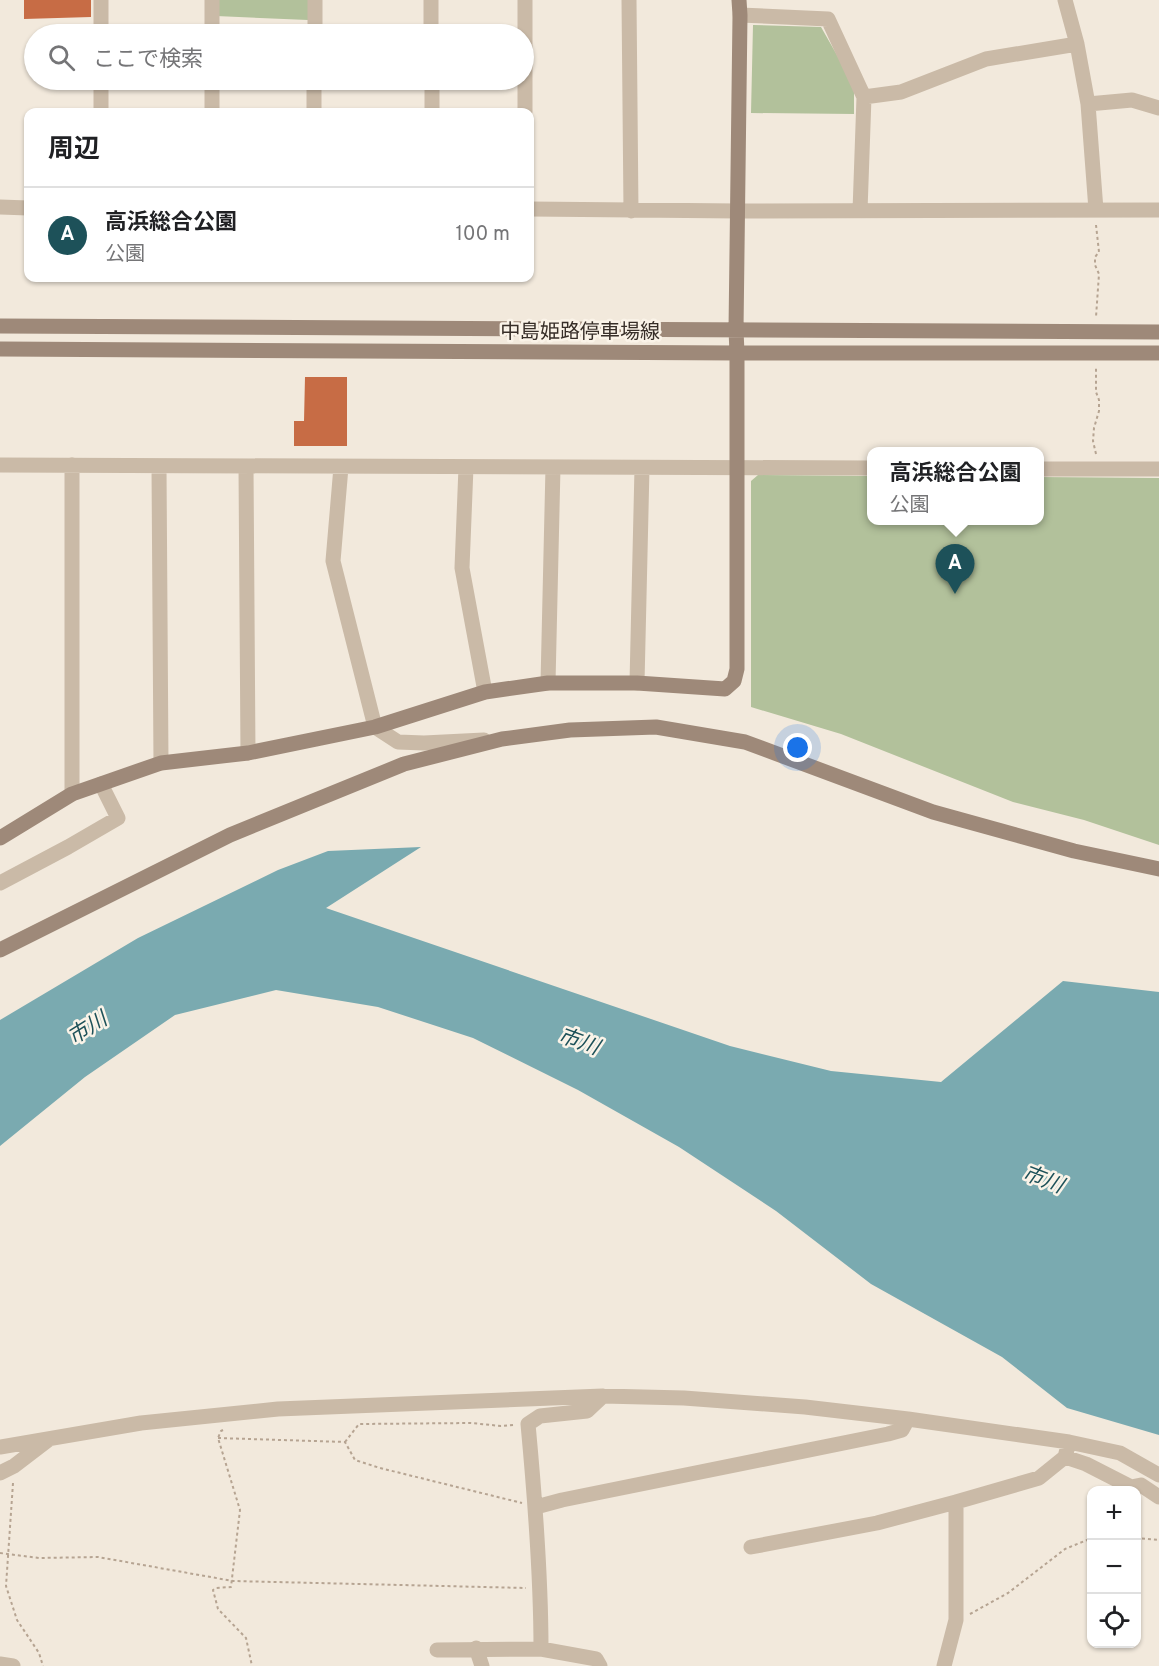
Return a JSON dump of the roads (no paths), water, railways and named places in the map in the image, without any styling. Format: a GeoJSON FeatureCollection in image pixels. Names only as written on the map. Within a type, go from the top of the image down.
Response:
{"type":"FeatureCollection","features":[{"type":"Feature","properties":{"kind":"street"},"geometry":{"type":"LineString","coordinates":[[101,0],[101,24]]}},
{"type":"Feature","properties":{"kind":"street"},"geometry":{"type":"LineString","coordinates":[[212,0],[212,24]]}},
{"type":"Feature","properties":{"kind":"street"},"geometry":{"type":"LineString","coordinates":[[315,0],[315,24]]}},
{"type":"Feature","properties":{"kind":"street"},"geometry":{"type":"LineString","coordinates":[[430,0],[431,24]]}},
{"type":"Feature","properties":{"kind":"street"},"geometry":{"type":"LineString","coordinates":[[525,0],[525,24]]}},
{"type":"Feature","properties":{"kind":"street"},"geometry":{"type":"LineString","coordinates":[[629,0],[631,211]]}},
{"type":"Feature","properties":{"kind":"street"},"geometry":{"type":"LineString","coordinates":[[1065,0],[1077,44],[1088,104],[1096,210]]}},
{"type":"Feature","properties":{"kind":"street"},"geometry":{"type":"LineString","coordinates":[[0,837],[72,794],[161,763],[248,753],[375,727],[485,692],[548,683],[637,683],[725,689],[734,681],[737,669],[736,330],[740,8],[828,19],[864,97],[860,211]]}},
{"type":"Feature","properties":{"kind":"street"},"geometry":{"type":"LineString","coordinates":[[864,97],[901,92],[986,59],[1077,44]]}},
{"type":"Feature","properties":{"kind":"street"},"geometry":{"type":"LineString","coordinates":[[101,90],[101,108]]}},
{"type":"Feature","properties":{"kind":"street"},"geometry":{"type":"LineString","coordinates":[[212,90],[212,108]]}},
{"type":"Feature","properties":{"kind":"street"},"geometry":{"type":"LineString","coordinates":[[314,90],[314,108]]}},
{"type":"Feature","properties":{"kind":"street"},"geometry":{"type":"LineString","coordinates":[[432,90],[432,108]]}},
{"type":"Feature","properties":{"kind":"street"},"geometry":{"type":"LineString","coordinates":[[525,90],[525,108]]}},
{"type":"Feature","properties":{"kind":"street"},"geometry":{"type":"LineString","coordinates":[[1088,104],[1132,100],[1159,108]]}},
{"type":"Feature","properties":{"kind":"street"},"geometry":{"type":"LineString","coordinates":[[0,207],[24,208]]}},
{"type":"Feature","properties":{"kind":"street"},"geometry":{"type":"LineString","coordinates":[[534,209],[1159,210]]}},
{"type":"Feature","properties":{"kind":"street","name":"中島姫路停車場線"},"geometry":{"type":"LineString","coordinates":[[0,326],[1159,332]]}},
{"type":"Feature","properties":{"kind":"street","name":"中島姫路停車場線"},"geometry":{"type":"LineString","coordinates":[[0,349],[1159,353]]}},
{"type":"Feature","properties":{"kind":"street"},"geometry":{"type":"LineString","coordinates":[[0,465],[867,468]]}},
{"type":"Feature","properties":{"kind":"street"},"geometry":{"type":"LineString","coordinates":[[72,465],[72,794]]}},
{"type":"Feature","properties":{"kind":"street"},"geometry":{"type":"LineString","coordinates":[[341,466],[333,561],[375,727],[398,742],[502,739],[570,730],[656,727],[745,742],[933,812],[1074,851],[1159,869]]}},
{"type":"Feature","properties":{"kind":"street"},"geometry":{"type":"LineString","coordinates":[[159,467],[161,763]]}},
{"type":"Feature","properties":{"kind":"street"},"geometry":{"type":"LineString","coordinates":[[246,467],[248,753]]}},
{"type":"Feature","properties":{"kind":"street"},"geometry":{"type":"LineString","coordinates":[[466,467],[462,568],[485,692]]}},
{"type":"Feature","properties":{"kind":"street"},"geometry":{"type":"LineString","coordinates":[[548,683],[553,467]]}},
{"type":"Feature","properties":{"kind":"street"},"geometry":{"type":"LineString","coordinates":[[637,683],[642,468]]}},
{"type":"Feature","properties":{"kind":"street"},"geometry":{"type":"LineString","coordinates":[[1044,469],[1159,469]]}},
{"type":"Feature","properties":{"kind":"street"},"geometry":{"type":"LineString","coordinates":[[0,950],[231,835],[404,764],[502,739]]}},
{"type":"Feature","properties":{"kind":"street"},"geometry":{"type":"LineString","coordinates":[[0,883],[118,818],[101,784]]}},
{"type":"Feature","properties":{"kind":"street"},"geometry":{"type":"LineString","coordinates":[[541,1648],[541,1589],[528,1424],[540,1416],[587,1411],[603,1396]]}},
{"type":"Feature","properties":{"kind":"street"},"geometry":{"type":"LineString","coordinates":[[0,1447],[141,1422],[278,1409],[603,1396],[684,1398],[805,1407],[908,1419],[1067,1449],[1120,1453],[1159,1475]]}},
{"type":"Feature","properties":{"kind":"street"},"geometry":{"type":"LineString","coordinates":[[536,1507],[888,1434],[902,1430],[908,1419]]}},
{"type":"Feature","properties":{"kind":"street"},"geometry":{"type":"LineString","coordinates":[[0,1473],[14,1466],[51,1438]]}},
{"type":"Feature","properties":{"kind":"street"},"geometry":{"type":"LineString","coordinates":[[1067,1449],[1086,1464],[1131,1487],[1141,1485],[1159,1497]]}},
{"type":"Feature","properties":{"kind":"street"},"geometry":{"type":"LineString","coordinates":[[751,1547],[876,1523],[1040,1478],[1067,1449]]}},
{"type":"Feature","properties":{"kind":"street"},"geometry":{"type":"LineString","coordinates":[[945,1666],[956,1620],[956,1502]]}},
{"type":"Feature","properties":{"kind":"street"},"geometry":{"type":"LineString","coordinates":[[476,1648],[482,1666]]}},
{"type":"Feature","properties":{"kind":"street"},"geometry":{"type":"LineString","coordinates":[[437,1650],[541,1648],[596,1659],[600,1666]]}},
{"type":"Feature","properties":{"kind":"street"},"geometry":{"type":"LineString","coordinates":[[0,1664],[12,1666]]}},
{"type":"Feature","properties":{"kind":"water","name":"市川"},"geometry":{"type":"Polygon","coordinates":[[[421,847],[326,908],[730,1046],[831,1071],[941,1082],[1063,981],[1159,992],[1159,1435],[1067,1408],[1002,1357],[871,1284],[776,1211],[679,1147],[578,1090],[473,1038],[378,1007],[276,990],[175,1015],[85,1077],[0,1146],[0,1020],[138,938],[278,870],[328,851],[421,847]]]}},
{"type":"Feature","properties":{"kind":"place","name":"高浜総合公園"},"geometry":{"type":"Point","coordinates":[955,594]}}]}
